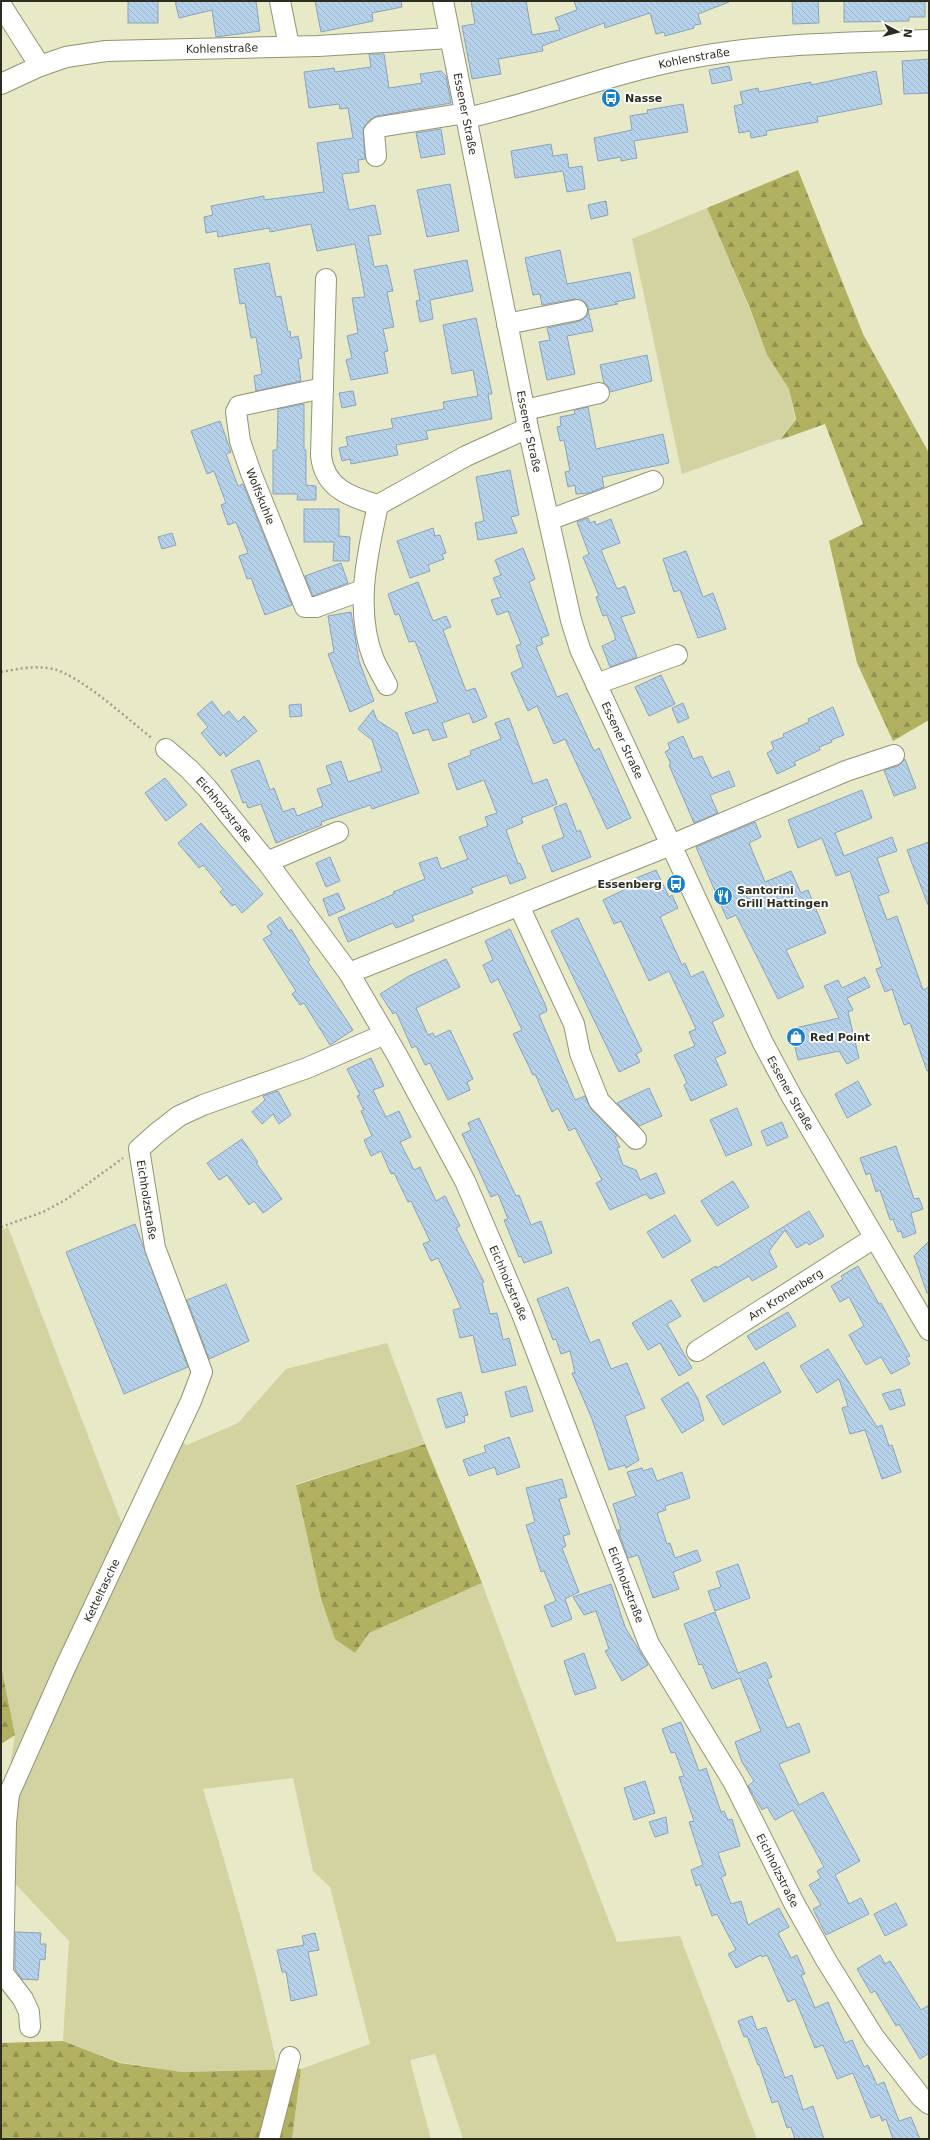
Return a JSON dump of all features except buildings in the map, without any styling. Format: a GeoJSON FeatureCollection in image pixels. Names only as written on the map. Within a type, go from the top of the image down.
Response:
{"type":"FeatureCollection","features":[{"type":"Feature","properties":{"kind":"street"},"geometry":{"type":"LineString","coordinates":[[280,1],[288,46]]}},
{"type":"Feature","properties":{"kind":"street","name":"Essener Straße"},"geometry":{"type":"LineString","coordinates":[[443,1],[526,419],[571,620],[580,649],[763,1043],[874,1238],[929,1330]]}},
{"type":"Feature","properties":{"kind":"street"},"geometry":{"type":"LineString","coordinates":[[1,5],[40,66]]}},
{"type":"Feature","properties":{"kind":"street","name":"Kohlenstraße"},"geometry":{"type":"LineString","coordinates":[[1,84],[40,66],[66,57],[106,51],[288,46],[450,38]]}},
{"type":"Feature","properties":{"kind":"street","name":"Kohlenstraße"},"geometry":{"type":"LineString","coordinates":[[376,156],[374,132],[379,127],[466,116],[515,107],[666,63],[758,48],[929,40]]}},
{"type":"Feature","properties":{"kind":"street"},"geometry":{"type":"LineString","coordinates":[[326,279],[322,455],[324,471],[336,488],[360,500],[378,505],[466,456],[526,419],[599,393]]}},
{"type":"Feature","properties":{"kind":"street"},"geometry":{"type":"LineString","coordinates":[[507,324],[577,310]]}},
{"type":"Feature","properties":{"kind":"street","name":"Wolfskuhle"},"geometry":{"type":"LineString","coordinates":[[323,388],[239,406],[236,412],[240,441],[262,502],[305,607],[316,607],[363,590]]}},
{"type":"Feature","properties":{"kind":"street"},"geometry":{"type":"LineString","coordinates":[[548,520],[653,481]]}},
{"type":"Feature","properties":{"kind":"street"},"geometry":{"type":"LineString","coordinates":[[378,505],[370,541],[363,590],[369,644],[374,661],[387,685]]}},
{"type":"Feature","properties":{"kind":"street"},"geometry":{"type":"LineString","coordinates":[[596,684],[677,655]]}},
{"type":"Feature","properties":{"kind":"street","name":"Eichholzstraße"},"geometry":{"type":"LineString","coordinates":[[166,749],[189,769],[207,788],[268,862],[349,973],[385,1034],[465,1181],[522,1314],[649,1644],[734,1783],[794,1903],[826,1960],[874,2037],[921,2097],[929,2104]]}},
{"type":"Feature","properties":{"kind":"street"},"geometry":{"type":"LineString","coordinates":[[349,973],[671,845],[846,771],[894,755]]}},
{"type":"Feature","properties":{"kind":"street"},"geometry":{"type":"LineString","coordinates":[[268,862],[338,832]]}},
{"type":"Feature","properties":{"kind":"street"},"geometry":{"type":"LineString","coordinates":[[519,906],[574,1024],[580,1053],[599,1101],[636,1139]]}},
{"type":"Feature","properties":{"kind":"street","name":"Eichholzstraße"},"geometry":{"type":"LineString","coordinates":[[202,1372],[155,1248],[139,1149],[156,1133],[179,1116],[203,1105],[307,1068],[385,1034]]}},
{"type":"Feature","properties":{"kind":"street","name":"Am Kronenberg"},"geometry":{"type":"LineString","coordinates":[[697,1351],[874,1238]]}},
{"type":"Feature","properties":{"kind":"street","name":"Ketteltasche"},"geometry":{"type":"LineString","coordinates":[[30,2026],[29,2012],[23,1999],[3,1973],[6,1823],[5,1801],[62,1675],[191,1401],[202,1372]]}},
{"type":"Feature","properties":{"kind":"street"},"geometry":{"type":"LineString","coordinates":[[269,2139],[290,2057]]}},
{"type":"Feature","properties":{"kind":"path"},"geometry":{"type":"LineString","coordinates":[[1,672],[31,667],[52,669],[63,672],[96,694],[166,749]]}},
{"type":"Feature","properties":{"kind":"path"},"geometry":{"type":"LineString","coordinates":[[1,1227],[31,1217],[67,1199],[106,1169],[139,1149]]}},
{"type":"Feature","properties":{"kind":"green space"},"geometry":{"type":"Polygon","coordinates":[[[798,170],[863,334],[929,453],[929,720],[893,741],[857,663],[829,541],[863,524],[825,424],[780,440],[796,419],[789,389],[767,355],[749,306],[707,208],[798,170]]]}},
{"type":"Feature","properties":{"kind":"green space"},"geometry":{"type":"Polygon","coordinates":[[[707,208],[748,305],[767,355],[789,389],[795,419],[780,439],[682,474],[632,239],[707,208]]]}},
{"type":"Feature","properties":{"kind":"green space"},"geometry":{"type":"Polygon","coordinates":[[[8,1227],[125,1532],[7,1785],[15,1735],[1,1666],[1,1230],[8,1227]]]}},
{"type":"Feature","properties":{"kind":"green space"},"geometry":{"type":"Polygon","coordinates":[[[387,1343],[425,1444],[296,1484],[321,1599],[335,1638],[355,1653],[369,1633],[482,1583],[548,1762],[617,1942],[680,1936],[757,2139],[463,2139],[435,2054],[410,2060],[431,2139],[292,2139],[301,2069],[370,2044],[330,1887],[313,1871],[293,1778],[203,1789],[253,1963],[278,2070],[181,2072],[119,2062],[63,2041],[69,1941],[7,1875],[9,1816],[177,1439],[187,1445],[238,1423],[286,1369],[387,1343]]]}},
{"type":"Feature","properties":{"kind":"green space"},"geometry":{"type":"Polygon","coordinates":[[[425,1444],[482,1583],[369,1633],[355,1653],[335,1639],[321,1599],[296,1485],[425,1444]]]}},
{"type":"Feature","properties":{"kind":"green space"},"geometry":{"type":"Polygon","coordinates":[[[1,1666],[15,1735],[1,1744],[1,1666]]]}},
{"type":"Feature","properties":{"kind":"green space"},"geometry":{"type":"Polygon","coordinates":[[[63,2041],[120,2063],[182,2072],[301,2069],[292,2139],[1,2139],[1,2043],[63,2041]]]}},
{"type":"Feature","properties":{"kind":"place","name":"Nasse"},"geometry":{"type":"Point","coordinates":[611,98]}},
{"type":"Feature","properties":{"kind":"place","name":"Essenberg"},"geometry":{"type":"Point","coordinates":[676,884]}},
{"type":"Feature","properties":{"kind":"place","name":"Santorini Grill Hattingen"},"geometry":{"type":"Point","coordinates":[723,896]}},
{"type":"Feature","properties":{"kind":"place","name":"Red Point"},"geometry":{"type":"Point","coordinates":[796,1037]}}]}
